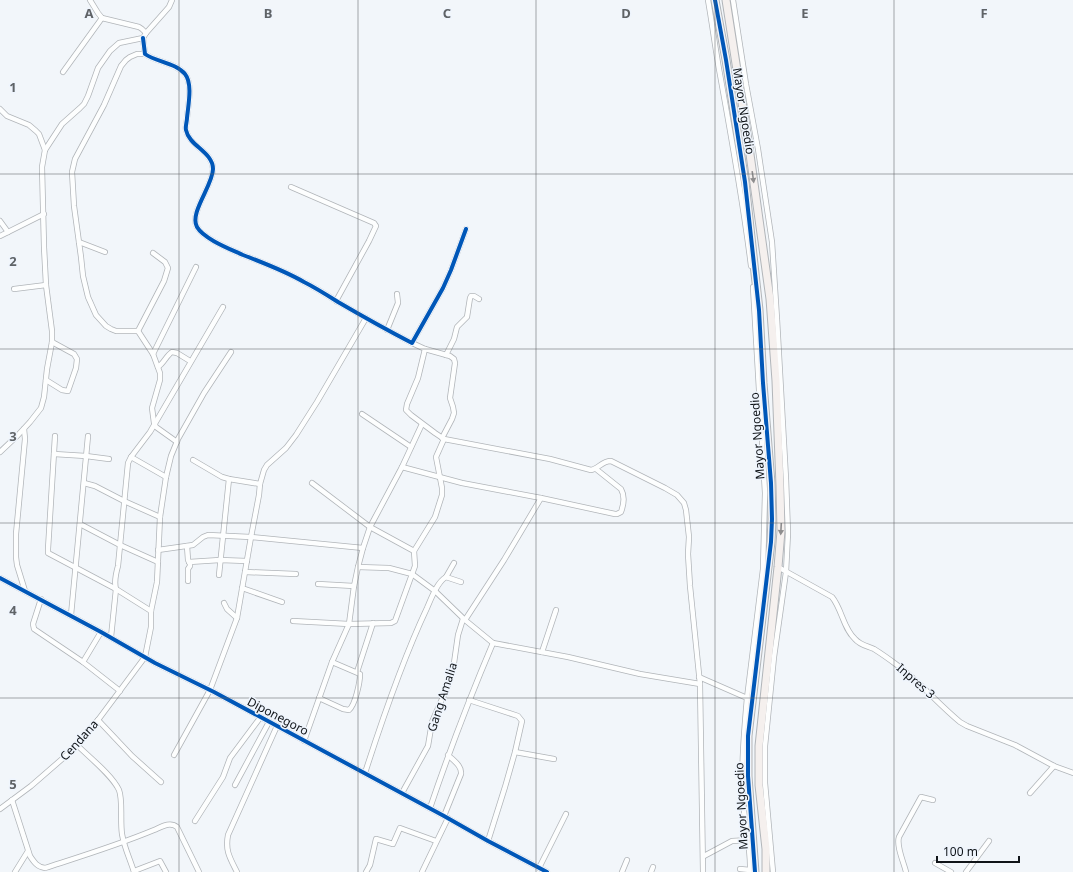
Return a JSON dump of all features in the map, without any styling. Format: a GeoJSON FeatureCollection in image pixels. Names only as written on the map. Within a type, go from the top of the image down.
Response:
{"type":"FeatureCollection","features":[{"type":"Feature","properties":{"kind":"street"},"geometry":{"type":"LineString","coordinates":[[90,0],[102,18],[139,27],[146,33]]}},
{"type":"Feature","properties":{"kind":"street"},"geometry":{"type":"LineString","coordinates":[[145,54],[143,38],[169,7],[172,0]]}},
{"type":"Feature","properties":{"kind":"street"},"geometry":{"type":"LineString","coordinates":[[708,0],[746,226],[754,292],[765,493],[763,569],[747,698],[742,753],[743,800],[748,840],[748,870]]}},
{"type":"Feature","properties":{"kind":"street","name":"Mayor Ngoedio"},"geometry":{"type":"LineString","coordinates":[[715,0],[726,60],[746,197],[759,310],[771,483],[771,542],[748,736],[748,870]]}},
{"type":"Feature","properties":{"kind":"street","name":"Mayor Ngoedio"},"geometry":{"type":"LineString","coordinates":[[726,0],[749,147],[771,309],[776,381],[781,521],[778,568],[759,746],[759,786],[766,849],[766,872]]}},
{"type":"Feature","properties":{"kind":"street"},"geometry":{"type":"LineString","coordinates":[[733,0],[772,242],[788,533],[786,572],[773,665],[765,746],[765,783],[773,872]]}},
{"type":"Feature","properties":{"kind":"street"},"geometry":{"type":"LineString","coordinates":[[63,72],[102,18]]}},
{"type":"Feature","properties":{"kind":"street"},"geometry":{"type":"LineString","coordinates":[[0,452],[24,429],[41,408],[44,397],[52,342],[46,285],[42,166],[45,150],[62,124],[84,104],[98,68],[110,51],[119,43],[143,38]]}},
{"type":"Feature","properties":{"kind":"street"},"geometry":{"type":"LineString","coordinates":[[138,331],[119,331],[111,329],[103,323],[96,314],[88,297],[85,289],[74,206],[72,172],[75,159],[104,105],[121,66],[130,57],[137,54],[145,54],[174,67],[184,73],[188,78],[189,92],[186,130],[189,137],[208,156],[213,169],[211,179],[196,216],[197,227],[212,240],[227,248],[281,270],[412,343],[453,358],[455,363],[450,398],[454,413],[436,457],[441,477],[442,491],[438,508],[432,521],[414,550],[415,564],[395,621],[391,623],[349,624],[293,620]]}},
{"type":"Feature","properties":{"kind":"street"},"geometry":{"type":"LineString","coordinates":[[0,108],[7,116],[29,126],[36,131],[39,134],[45,150]]}},
{"type":"Feature","properties":{"kind":"street"},"geometry":{"type":"LineString","coordinates":[[291,188],[376,226],[336,301]]}},
{"type":"Feature","properties":{"kind":"street"},"geometry":{"type":"LineString","coordinates":[[0,236],[44,214]]}},
{"type":"Feature","properties":{"kind":"street"},"geometry":{"type":"LineString","coordinates":[[0,221],[8,232]]}},
{"type":"Feature","properties":{"kind":"street"},"geometry":{"type":"LineString","coordinates":[[412,343],[443,288],[466,229]]}},
{"type":"Feature","properties":{"kind":"street"},"geometry":{"type":"LineString","coordinates":[[79,242],[104,252]]}},
{"type":"Feature","properties":{"kind":"street"},"geometry":{"type":"LineString","coordinates":[[138,331],[168,271],[168,266],[165,262],[153,253]]}},
{"type":"Feature","properties":{"kind":"street"},"geometry":{"type":"LineString","coordinates":[[154,354],[196,267]]}},
{"type":"Feature","properties":{"kind":"street"},"geometry":{"type":"LineString","coordinates":[[14,288],[46,285]]}},
{"type":"Feature","properties":{"kind":"street"},"geometry":{"type":"LineString","coordinates":[[387,330],[398,303],[397,294]]}},
{"type":"Feature","properties":{"kind":"street"},"geometry":{"type":"LineString","coordinates":[[446,355],[454,339],[457,327],[467,317],[470,298],[474,296],[479,299]]}},
{"type":"Feature","properties":{"kind":"street"},"geometry":{"type":"LineString","coordinates":[[111,637],[116,589],[115,584],[128,464],[131,457],[146,437],[223,307]]}},
{"type":"Feature","properties":{"kind":"street"},"geometry":{"type":"LineString","coordinates":[[174,755],[210,690],[237,618],[260,495],[260,484],[264,470],[267,465],[286,448],[296,435],[366,318]]}},
{"type":"Feature","properties":{"kind":"street"},"geometry":{"type":"LineString","coordinates":[[138,331],[154,354],[160,373],[160,380],[152,408],[154,423],[156,427],[177,442]]}},
{"type":"Feature","properties":{"kind":"street"},"geometry":{"type":"LineString","coordinates":[[46,380],[68,392],[76,368],[77,359],[74,354],[52,342]]}},
{"type":"Feature","properties":{"kind":"street"},"geometry":{"type":"LineString","coordinates":[[425,349],[418,378],[406,409],[407,412],[422,424],[443,438],[550,459],[591,470],[596,469],[605,462],[613,462],[677,495],[684,503],[688,517],[690,586],[700,677],[704,856],[703,872]]}},
{"type":"Feature","properties":{"kind":"street"},"geometry":{"type":"LineString","coordinates":[[158,367],[162,365],[172,352],[177,353],[190,361]]}},
{"type":"Feature","properties":{"kind":"street"},"geometry":{"type":"LineString","coordinates":[[146,657],[151,627],[151,611],[157,582],[160,517],[171,456],[204,393],[231,352]]}},
{"type":"Feature","properties":{"kind":"street"},"geometry":{"type":"LineString","coordinates":[[362,414],[411,447]]}},
{"type":"Feature","properties":{"kind":"street"},"geometry":{"type":"LineString","coordinates":[[304,741],[332,662],[349,624],[358,567],[370,527],[402,467],[422,424]]}},
{"type":"Feature","properties":{"kind":"street"},"geometry":{"type":"LineString","coordinates":[[24,429],[25,439],[16,534],[16,557],[17,565],[26,591]]}},
{"type":"Feature","properties":{"kind":"street"},"geometry":{"type":"LineString","coordinates":[[55,436],[48,551],[50,554],[116,589],[151,611]]}},
{"type":"Feature","properties":{"kind":"street"},"geometry":{"type":"LineString","coordinates":[[71,615],[88,436]]}},
{"type":"Feature","properties":{"kind":"street"},"geometry":{"type":"LineString","coordinates":[[54,454],[109,459]]}},
{"type":"Feature","properties":{"kind":"street"},"geometry":{"type":"LineString","coordinates":[[131,457],[166,477]]}},
{"type":"Feature","properties":{"kind":"street"},"geometry":{"type":"LineString","coordinates":[[193,460],[222,477],[260,484]]}},
{"type":"Feature","properties":{"kind":"street"},"geometry":{"type":"LineString","coordinates":[[402,467],[462,483],[615,514],[619,513],[623,507],[623,492],[596,469]]}},
{"type":"Feature","properties":{"kind":"street"},"geometry":{"type":"LineString","coordinates":[[219,575],[229,479]]}},
{"type":"Feature","properties":{"kind":"street"},"geometry":{"type":"LineString","coordinates":[[84,483],[95,486],[160,517]]}},
{"type":"Feature","properties":{"kind":"street"},"geometry":{"type":"LineString","coordinates":[[312,483],[370,527],[414,550]]}},
{"type":"Feature","properties":{"kind":"street","name":"Gang Amalia"},"geometry":{"type":"LineString","coordinates":[[402,793],[428,746],[432,722],[449,683],[454,663],[458,635],[464,619],[504,560],[541,498]]}},
{"type":"Feature","properties":{"kind":"street"},"geometry":{"type":"LineString","coordinates":[[80,524],[120,545],[158,562]]}},
{"type":"Feature","properties":{"kind":"street"},"geometry":{"type":"LineString","coordinates":[[158,550],[193,546],[200,539],[208,535],[251,537],[363,548]]}},
{"type":"Feature","properties":{"kind":"street"},"geometry":{"type":"LineString","coordinates":[[187,546],[190,566],[187,572],[188,581]]}},
{"type":"Feature","properties":{"kind":"street"},"geometry":{"type":"LineString","coordinates":[[189,562],[220,560],[247,561]]}},
{"type":"Feature","properties":{"kind":"street"},"geometry":{"type":"LineString","coordinates":[[364,773],[386,709],[420,623],[435,591],[441,581],[446,577],[454,562]]}},
{"type":"Feature","properties":{"kind":"street"},"geometry":{"type":"LineString","coordinates":[[358,567],[389,568],[412,574],[435,591],[464,619],[493,643],[568,657],[640,674],[700,684]]}},
{"type":"Feature","properties":{"kind":"street","name":"Inpres 3"},"geometry":{"type":"LineString","coordinates":[[778,568],[832,597],[836,602],[851,634],[858,642],[898,665],[960,722],[1015,745],[1054,766],[1072,772]]}},
{"type":"Feature","properties":{"kind":"street"},"geometry":{"type":"LineString","coordinates":[[245,572],[296,574]]}},
{"type":"Feature","properties":{"kind":"street"},"geometry":{"type":"LineString","coordinates":[[446,577],[461,582]]}},
{"type":"Feature","properties":{"kind":"street","name":"Diponegoro"},"geometry":{"type":"LineString","coordinates":[[0,578],[547,872]]}},
{"type":"Feature","properties":{"kind":"street"},"geometry":{"type":"LineString","coordinates":[[318,584],[354,586]]}},
{"type":"Feature","properties":{"kind":"street"},"geometry":{"type":"LineString","coordinates":[[242,588],[282,602]]}},
{"type":"Feature","properties":{"kind":"street"},"geometry":{"type":"LineString","coordinates":[[41,599],[32,624],[33,628],[82,662],[120,691]]}},
{"type":"Feature","properties":{"kind":"street"},"geometry":{"type":"LineString","coordinates":[[224,603],[227,609],[237,618]]}},
{"type":"Feature","properties":{"kind":"street"},"geometry":{"type":"LineString","coordinates":[[542,652],[556,610]]}},
{"type":"Feature","properties":{"kind":"street"},"geometry":{"type":"LineString","coordinates":[[357,672],[373,623]]}},
{"type":"Feature","properties":{"kind":"street"},"geometry":{"type":"LineString","coordinates":[[82,662],[101,632]]}},
{"type":"Feature","properties":{"kind":"street"},"geometry":{"type":"LineString","coordinates":[[430,808],[469,700],[493,643]]}},
{"type":"Feature","properties":{"kind":"street","name":"Cendana"},"geometry":{"type":"LineString","coordinates":[[0,809],[31,786],[77,745],[146,657]]}},
{"type":"Feature","properties":{"kind":"street"},"geometry":{"type":"LineString","coordinates":[[319,698],[343,709],[349,710],[352,707],[361,677],[360,674],[332,662]]}},
{"type":"Feature","properties":{"kind":"street"},"geometry":{"type":"LineString","coordinates":[[700,677],[747,698]]}},
{"type":"Feature","properties":{"kind":"street"},"geometry":{"type":"LineString","coordinates":[[469,700],[519,717],[522,721],[505,787],[488,841]]}},
{"type":"Feature","properties":{"kind":"street"},"geometry":{"type":"LineString","coordinates":[[195,821],[223,777],[230,758],[260,718]]}},
{"type":"Feature","properties":{"kind":"street"},"geometry":{"type":"LineString","coordinates":[[98,720],[132,756],[160,782]]}},
{"type":"Feature","properties":{"kind":"street"},"geometry":{"type":"LineString","coordinates":[[234,785],[269,722]]}},
{"type":"Feature","properties":{"kind":"street"},"geometry":{"type":"LineString","coordinates":[[237,872],[227,851],[228,835],[276,726]]}},
{"type":"Feature","properties":{"kind":"street"},"geometry":{"type":"LineString","coordinates":[[77,745],[107,774],[120,793],[122,832],[134,871],[160,861],[166,872]]}},
{"type":"Feature","properties":{"kind":"street"},"geometry":{"type":"LineString","coordinates":[[514,752],[554,759]]}},
{"type":"Feature","properties":{"kind":"street"},"geometry":{"type":"LineString","coordinates":[[422,872],[446,817],[461,774],[460,767],[448,755]]}},
{"type":"Feature","properties":{"kind":"street"},"geometry":{"type":"LineString","coordinates":[[1030,793],[1054,766]]}},
{"type":"Feature","properties":{"kind":"street"},"geometry":{"type":"LineString","coordinates":[[905,871],[898,846],[898,839],[921,797],[922,796],[933,800]]}},
{"type":"Feature","properties":{"kind":"street"},"geometry":{"type":"LineString","coordinates":[[12,800],[28,850],[35,864],[39,866],[45,868],[124,842],[163,826],[173,824],[177,827],[199,872]]}},
{"type":"Feature","properties":{"kind":"street"},"geometry":{"type":"LineString","coordinates":[[539,868],[566,814]]}},
{"type":"Feature","properties":{"kind":"street"},"geometry":{"type":"LineString","coordinates":[[366,872],[370,865],[376,839],[392,844],[400,828],[436,841]]}},
{"type":"Feature","properties":{"kind":"street"},"geometry":{"type":"LineString","coordinates":[[704,856],[726,843],[736,840],[748,840]]}},
{"type":"Feature","properties":{"kind":"street"},"geometry":{"type":"LineString","coordinates":[[966,872],[988,841]]}},
{"type":"Feature","properties":{"kind":"street"},"geometry":{"type":"LineString","coordinates":[[15,872],[28,850]]}},
{"type":"Feature","properties":{"kind":"street"},"geometry":{"type":"LineString","coordinates":[[622,872],[627,860]]}},
{"type":"Feature","properties":{"kind":"street"},"geometry":{"type":"LineString","coordinates":[[935,863],[951,872]]}},
{"type":"Feature","properties":{"kind":"cycle path"},"geometry":{"type":"LineString","coordinates":[[715,0],[745,182],[759,310],[771,483],[771,542],[748,736],[748,776],[755,872]]}},
{"type":"Feature","properties":{"kind":"cycle path"},"geometry":{"type":"LineString","coordinates":[[143,38],[145,54],[181,70],[185,74],[189,83],[186,130],[191,140],[209,158],[213,169],[212,176],[196,214],[195,221],[200,231],[211,240],[297,278],[365,318],[412,343],[443,288],[466,229]]}},
{"type":"Feature","properties":{"kind":"cycle path"},"geometry":{"type":"LineString","coordinates":[[0,578],[101,632],[155,663],[214,692],[547,872]]}}]}
